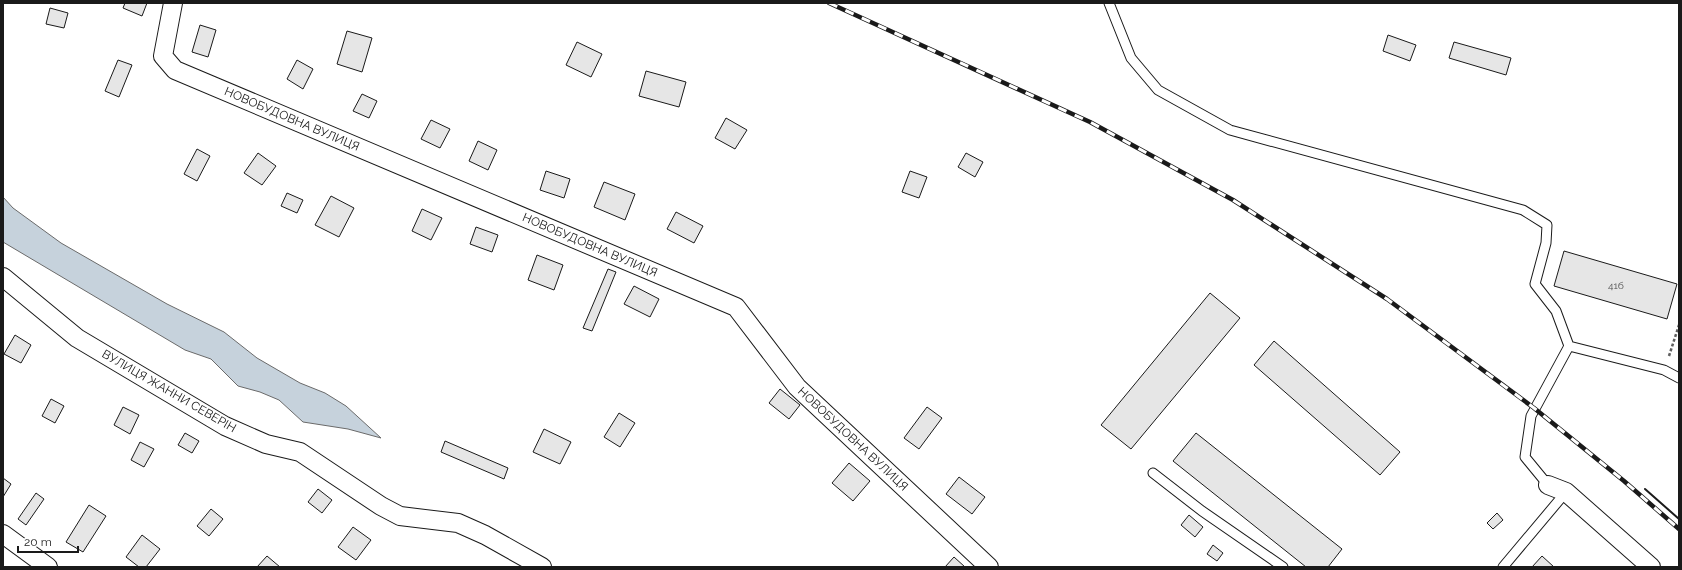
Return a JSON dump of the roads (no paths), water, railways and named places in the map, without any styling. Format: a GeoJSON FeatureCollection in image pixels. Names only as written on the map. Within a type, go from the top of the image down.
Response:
{"type":"FeatureCollection","features":[{"type":"Feature","properties":{"kind":"street","name":"НОВОБУДОВНА ВУЛИЦЯ"},"geometry":{"type":"LineString","coordinates":[[173,3],[163,56],[175,70],[736,307],[797,387],[989,567]]}},
{"type":"Feature","properties":{"kind":"street","name":"ВУЛИЦЯ ЖАННИ СЕВЕРІН"},"geometry":{"type":"LineString","coordinates":[[3,277],[77,338],[225,426],[266,444],[300,452],[381,506],[400,516],[458,523],[485,535],[542,567]]}},
{"type":"Feature","properties":{"kind":"street"},"geometry":{"type":"LineString","coordinates":[[1548,485],[1566,492],[1651,567]]}},
{"type":"Feature","properties":{"kind":"street"},"geometry":{"type":"LineString","coordinates":[[3,534],[48,567]]}},
{"type":"Feature","properties":{"kind":"lane"},"geometry":{"type":"LineString","coordinates":[[1110,3],[1131,58],[1158,90],[1230,130],[1523,210],[1547,225],[1546,243],[1535,284],[1556,311],[1569,346],[1530,416],[1526,457],[1548,485]]}},
{"type":"Feature","properties":{"kind":"lane"},"geometry":{"type":"LineString","coordinates":[[1569,346],[1664,370],[1679,378]]}},
{"type":"Feature","properties":{"kind":"lane"},"geometry":{"type":"LineString","coordinates":[[1153,473],[1202,511],[1283,567]]}},
{"type":"Feature","properties":{"kind":"lane"},"geometry":{"type":"LineString","coordinates":[[1504,567],[1566,492]]}},
{"type":"Feature","properties":{"kind":"railway"},"geometry":{"type":"LineString","coordinates":[[829,3],[1090,122],[1233,200],[1387,299],[1534,408],[1624,481],[1679,529]]}}]}
